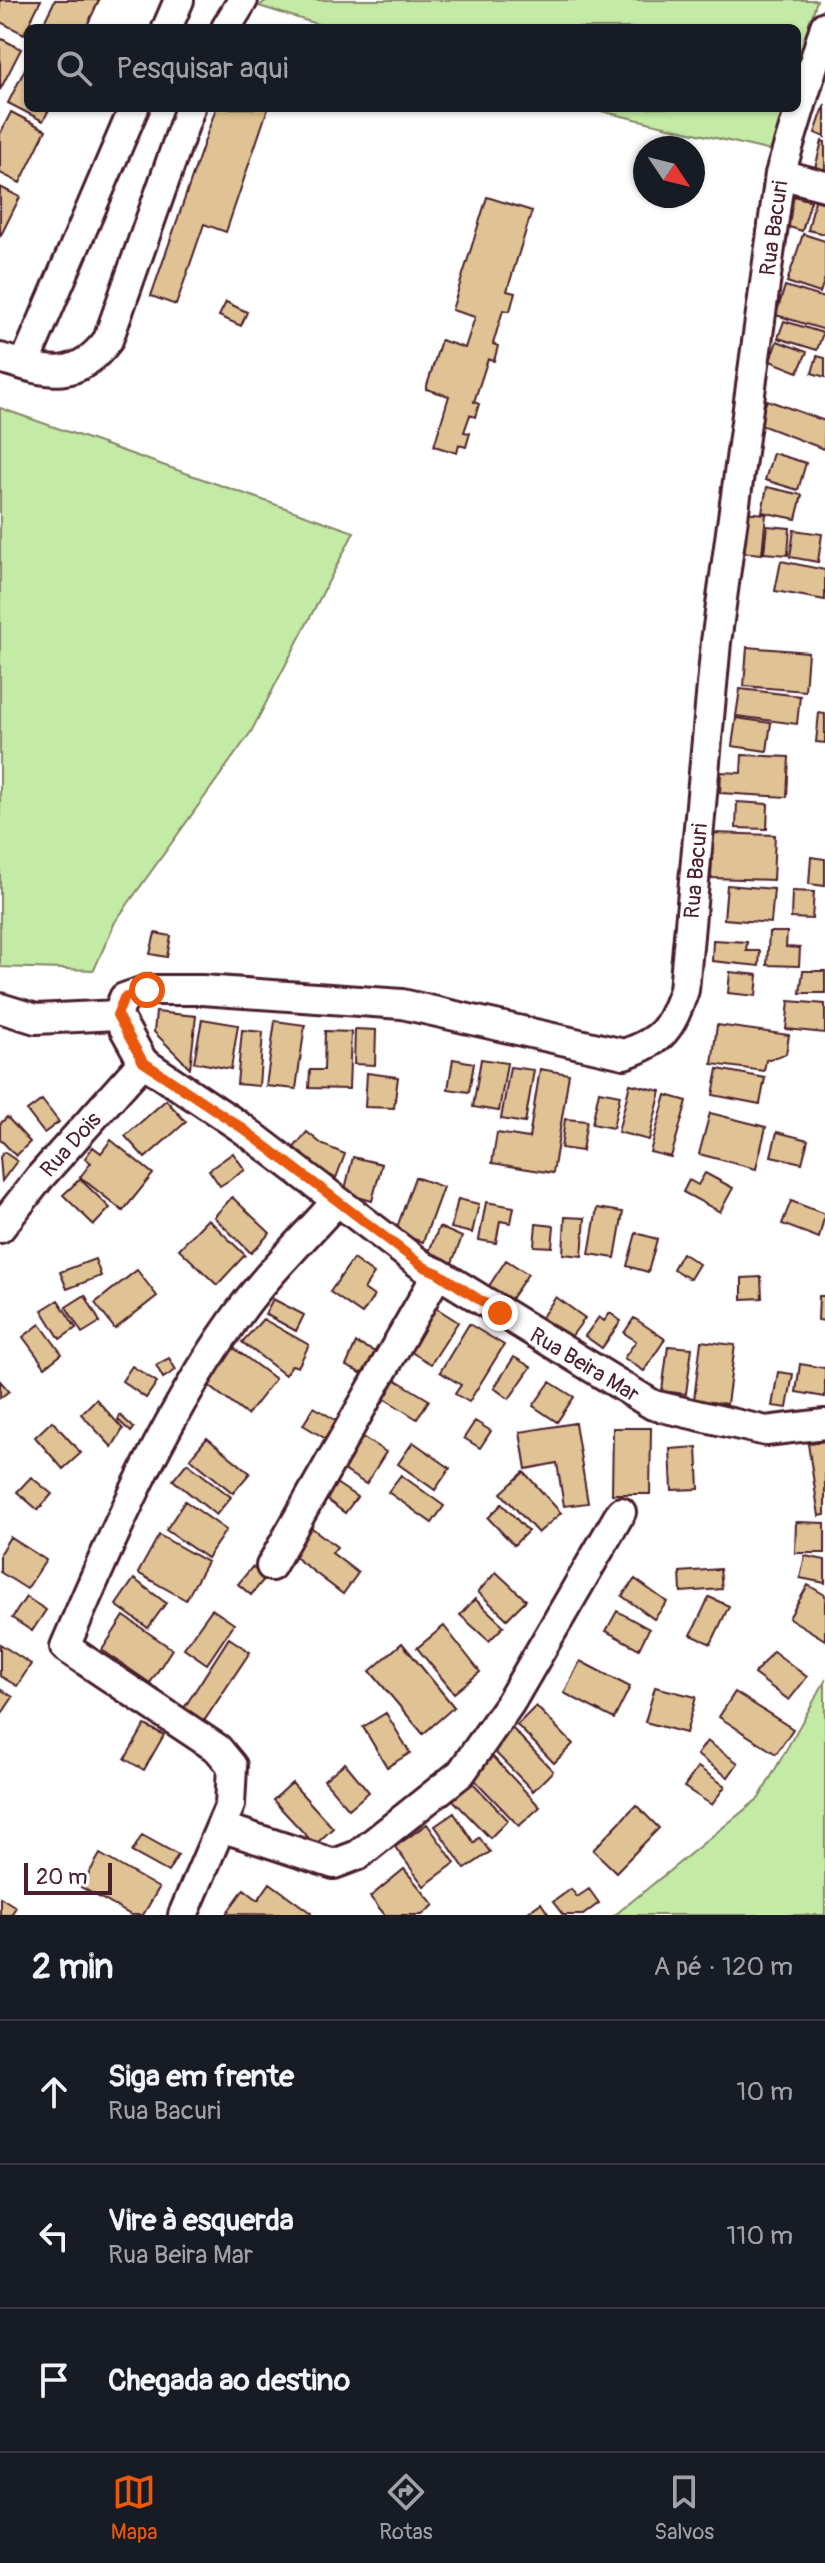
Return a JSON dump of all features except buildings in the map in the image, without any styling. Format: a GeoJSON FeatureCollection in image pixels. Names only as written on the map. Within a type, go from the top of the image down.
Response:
{"type":"FeatureCollection","features":[{"type":"Feature","properties":{"kind":"street"},"geometry":{"type":"LineString","coordinates":[[169,24],[179,0]]}},
{"type":"Feature","properties":{"kind":"street"},"geometry":{"type":"LineString","coordinates":[[228,24],[243,0]]}},
{"type":"Feature","properties":{"kind":"street","name":"Rua Bacuri"},"geometry":{"type":"LineString","coordinates":[[801,105],[825,26]]}},
{"type":"Feature","properties":{"kind":"street"},"geometry":{"type":"LineString","coordinates":[[132,112],[12,362],[42,371],[68,371],[93,360],[108,340],[189,112]]}},
{"type":"Feature","properties":{"kind":"street","name":"Rua Bacuri"},"geometry":{"type":"LineString","coordinates":[[117,1015],[124,998],[147,990],[202,990],[387,1003],[624,1054],[654,1044],[675,1019],[684,990],[716,642],[780,174],[799,112]]}},
{"type":"Feature","properties":{"kind":"street"},"geometry":{"type":"LineString","coordinates":[[780,174],[825,186]]}},
{"type":"Feature","properties":{"kind":"street"},"geometry":{"type":"LineString","coordinates":[[0,1008],[36,1019],[117,1015]]}},
{"type":"Feature","properties":{"kind":"street","name":"Rua Beira Mar"},"geometry":{"type":"LineString","coordinates":[[117,1015],[143,1062],[242,1128],[424,1267],[653,1405],[766,1431],[825,1424]]}},
{"type":"Feature","properties":{"kind":"street","name":"Rua Dois"},"geometry":{"type":"LineString","coordinates":[[0,1228],[41,1176],[143,1062]]}},
{"type":"Feature","properties":{"kind":"street"},"geometry":{"type":"LineString","coordinates":[[183,1915],[230,1805],[232,1766],[218,1749],[65,1647],[118,1522],[165,1431],[247,1302],[336,1202]]}},
{"type":"Feature","properties":{"kind":"street"},"geometry":{"type":"LineString","coordinates":[[271,1566],[438,1273]]}},
{"type":"Feature","properties":{"kind":"street"},"geometry":{"type":"LineString","coordinates":[[221,1827],[334,1864],[358,1855],[461,1773],[510,1703],[621,1512]]}},
{"type":"Feature","properties":{"kind":"green space"},"geometry":{"type":"Polygon","coordinates":[[[267,0],[817,0],[801,53],[801,24],[317,24],[259,6],[267,0]]]}},
{"type":"Feature","properties":{"kind":"green space"},"geometry":{"type":"Polygon","coordinates":[[[605,112],[783,112],[771,151],[605,112]]]}},
{"type":"Feature","properties":{"kind":"green space"},"geometry":{"type":"Polygon","coordinates":[[[0,408],[354,532],[251,732],[115,922],[94,970],[0,967],[0,408]]]}},
{"type":"Feature","properties":{"kind":"green space"},"geometry":{"type":"Polygon","coordinates":[[[825,1681],[825,1915],[615,1915],[759,1798],[825,1681]]]}},
{"type":"Feature","properties":{"kind":"route"},"geometry":{"type":"LineString","coordinates":[[147,990],[124,998],[117,1015],[143,1062],[242,1128],[355,1218],[424,1267],[500,1313]]}}]}
